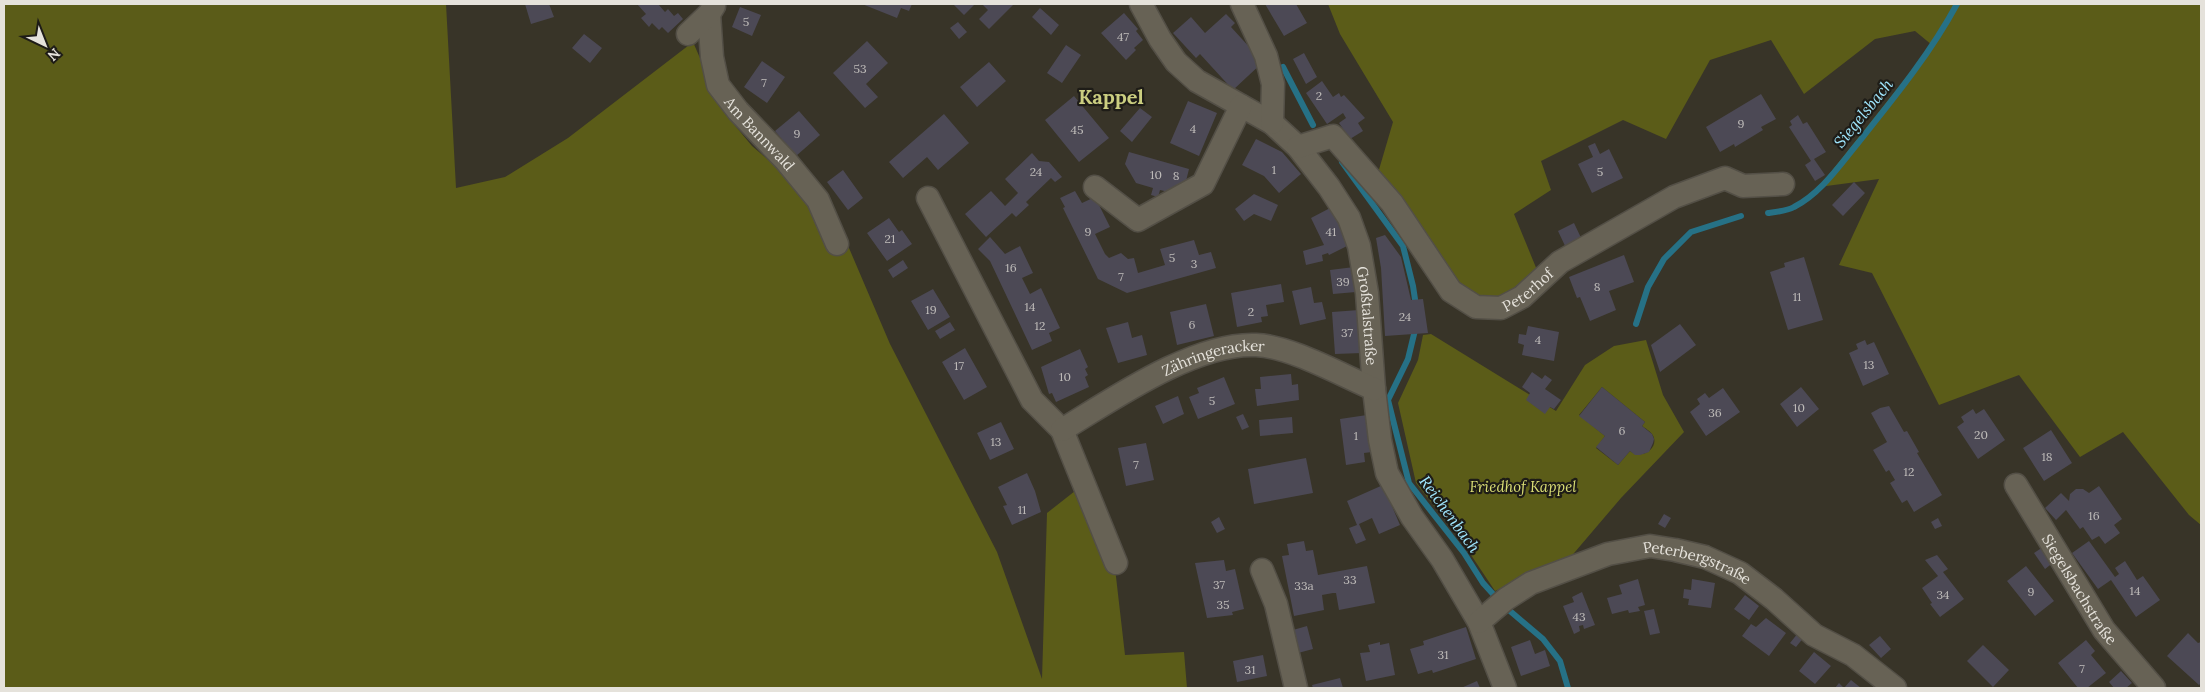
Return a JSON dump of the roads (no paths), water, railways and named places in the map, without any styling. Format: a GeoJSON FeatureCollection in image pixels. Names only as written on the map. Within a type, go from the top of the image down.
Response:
{"type":"FeatureCollection","features":[{"type":"Feature","properties":{"kind":"street","name":"Großtalstraße"},"geometry":{"type":"LineString","coordinates":[[1141,4],[1160,39],[1176,62],[1197,81],[1311,144],[1329,188],[1348,218],[1359,246],[1367,293],[1380,440],[1388,473],[1412,517],[1442,559],[1494,610],[1505,688]]}},
{"type":"Feature","properties":{"kind":"street"},"geometry":{"type":"LineString","coordinates":[[1242,4],[1266,56],[1273,84],[1272,123]]}},
{"type":"Feature","properties":{"kind":"street","name":"Am Bannwald"},"geometry":{"type":"LineString","coordinates":[[688,34],[712,9]]}},
{"type":"Feature","properties":{"kind":"street","name":"Am Bannwald"},"geometry":{"type":"LineString","coordinates":[[712,9],[712,57],[718,85],[738,111],[786,161],[818,200],[837,244]]}},
{"type":"Feature","properties":{"kind":"street"},"geometry":{"type":"LineString","coordinates":[[1096,187],[1138,220],[1203,184],[1241,106]]}},
{"type":"Feature","properties":{"kind":"street","name":"Peterhof"},"geometry":{"type":"LineString","coordinates":[[1311,144],[1333,136],[1392,203],[1451,291],[1476,307],[1501,308],[1522,297],[1560,262],[1674,197],[1725,178],[1743,186],[1783,184]]}},
{"type":"Feature","properties":{"kind":"street"},"geometry":{"type":"LineString","coordinates":[[928,198],[1032,400],[1062,430],[1116,563]]}},
{"type":"Feature","properties":{"kind":"street","name":"Zähringeracker"},"geometry":{"type":"LineString","coordinates":[[1062,430],[1146,379],[1217,348],[1256,344],[1276,348],[1374,389]]}},
{"type":"Feature","properties":{"kind":"street","name":"Siegelsbachstraße"},"geometry":{"type":"LineString","coordinates":[[2016,485],[2104,630],[2154,688]]}},
{"type":"Feature","properties":{"kind":"street","name":"Peterbergstraße"},"geometry":{"type":"LineString","coordinates":[[1494,610],[1530,583],[1608,554],[1650,546],[1675,550],[1705,558],[1740,573],[1774,599],[1814,635],[1853,655],[1895,688]]}},
{"type":"Feature","properties":{"kind":"street"},"geometry":{"type":"LineString","coordinates":[[1262,570],[1276,604],[1296,688]]}},
{"type":"Feature","properties":{"kind":"waterway","name":"Siegelsbach"},"geometry":{"type":"LineString","coordinates":[[1768,213],[1794,207],[1821,187],[1911,75],[1957,4]]}},
{"type":"Feature","properties":{"kind":"waterway","name":"Reichenbach"},"geometry":{"type":"LineString","coordinates":[[1283,67],[1313,125]]}},
{"type":"Feature","properties":{"kind":"waterway","name":"Reichenbach"},"geometry":{"type":"LineString","coordinates":[[1342,162],[1403,246],[1416,306]]}},
{"type":"Feature","properties":{"kind":"waterway","name":"Siegelsbach"},"geometry":{"type":"LineString","coordinates":[[1636,324],[1648,287],[1664,259],[1691,232],[1741,216]]}},
{"type":"Feature","properties":{"kind":"waterway","name":"Reichenbach"},"geometry":{"type":"LineString","coordinates":[[1416,326],[1408,359],[1388,400],[1409,483],[1464,553],[1483,583],[1493,594]]}},
{"type":"Feature","properties":{"kind":"waterway","name":"Reichenbach"},"geometry":{"type":"LineString","coordinates":[[1510,611],[1543,639],[1560,661],[1568,688]]}},
{"type":"Feature","properties":{"kind":"district","name":"Kappel"},"geometry":{"type":"Point","coordinates":[1111,96]}},
{"type":"Feature","properties":{"kind":"park label","name":"Friedhof Kappel"},"geometry":{"type":"Point","coordinates":[1523,486]}}]}
